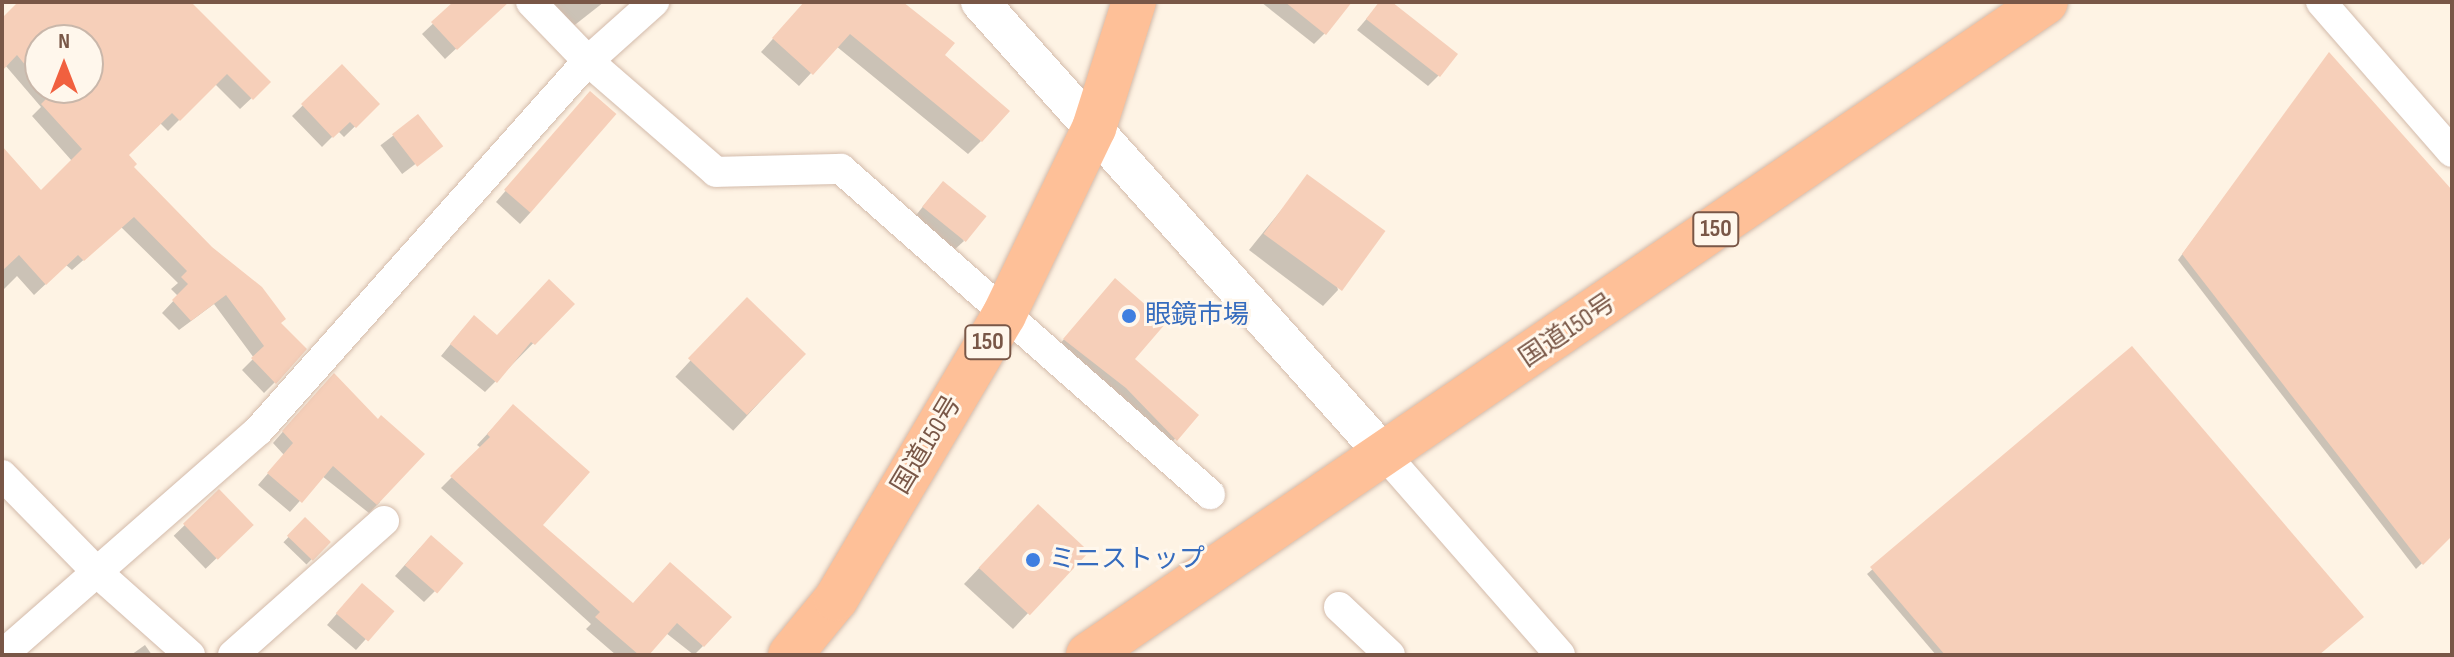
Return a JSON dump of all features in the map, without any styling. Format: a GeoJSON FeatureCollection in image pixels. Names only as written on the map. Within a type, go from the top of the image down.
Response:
{"type":"FeatureCollection","features":[{"type":"Feature","properties":{"kind":"highway","name":"国道150号"},"geometry":{"type":"LineString","coordinates":[[790,655],[836,599],[1004,315],[1094,128],[1134,2]]}},
{"type":"Feature","properties":{"kind":"highway","name":"国道150号"},"geometry":{"type":"LineString","coordinates":[[1088,655],[1386,456],[2046,2]]}},
{"type":"Feature","properties":{"kind":"street"},"geometry":{"type":"LineString","coordinates":[[531,2],[588,61],[716,172],[841,169],[1210,494]]}},
{"type":"Feature","properties":{"kind":"street"},"geometry":{"type":"LineString","coordinates":[[2,655],[99,574],[258,431],[588,61],[654,2]]}},
{"type":"Feature","properties":{"kind":"street"},"geometry":{"type":"LineString","coordinates":[[980,2],[1560,655]]}},
{"type":"Feature","properties":{"kind":"street"},"geometry":{"type":"LineString","coordinates":[[2321,2],[2452,152]]}},
{"type":"Feature","properties":{"kind":"street"},"geometry":{"type":"LineString","coordinates":[[2,475],[99,574],[190,655]]}},
{"type":"Feature","properties":{"kind":"street"},"geometry":{"type":"LineString","coordinates":[[233,655],[384,521]]}},
{"type":"Feature","properties":{"kind":"street"},"geometry":{"type":"LineString","coordinates":[[1339,607],[1390,655]]}},
{"type":"Feature","properties":{"kind":"building"},"geometry":{"type":"Polygon","coordinates":[[[18,2],[191,2],[271,82],[253,100],[227,74],[180,121],[172,113],[129,155],[137,164],[134,167],[212,247],[262,287],[286,319],[281,323],[307,349],[276,384],[251,358],[264,346],[226,295],[191,321],[172,300],[188,284],[181,277],[187,271],[134,217],[84,261],[78,255],[46,285],[19,255],[2,271],[2,146],[41,190],[82,149],[41,104],[104,104],[104,24],[24,24],[24,64],[17,55],[2,71],[2,18],[18,2]]]}},
{"type":"Feature","properties":{"kind":"building"},"geometry":{"type":"Polygon","coordinates":[[[453,2],[509,2],[457,50],[431,22],[453,2]]]}},
{"type":"Feature","properties":{"kind":"building"},"geometry":{"type":"Polygon","coordinates":[[[804,2],[903,2],[955,43],[945,55],[1010,111],[982,142],[850,34],[813,75],[772,38],[804,2]]]}},
{"type":"Feature","properties":{"kind":"building"},"geometry":{"type":"Polygon","coordinates":[[[1285,2],[1352,2],[1326,35],[1285,2]]]}},
{"type":"Feature","properties":{"kind":"building"},"geometry":{"type":"Polygon","coordinates":[[[1379,2],[1392,2],[1458,54],[1440,77],[1366,19],[1379,2]]]}},
{"type":"Feature","properties":{"kind":"building"},"geometry":{"type":"Polygon","coordinates":[[[2329,52],[2452,190],[2452,536],[2423,565],[2182,254],[2329,52]]]}},
{"type":"Feature","properties":{"kind":"building"},"geometry":{"type":"Polygon","coordinates":[[[342,64],[380,104],[356,128],[350,122],[333,138],[301,104],[342,64]]]}},
{"type":"Feature","properties":{"kind":"building"},"geometry":{"type":"Polygon","coordinates":[[[590,91],[616,114],[530,213],[504,190],[590,91]]]}},
{"type":"Feature","properties":{"kind":"building"},"geometry":{"type":"Polygon","coordinates":[[[418,114],[443,146],[417,167],[392,134],[418,114]]]}},
{"type":"Feature","properties":{"kind":"building"},"geometry":{"type":"Polygon","coordinates":[[[1307,174],[1385,231],[1342,291],[1264,234],[1307,174]]]}},
{"type":"Feature","properties":{"kind":"building"},"geometry":{"type":"Polygon","coordinates":[[[943,181],[987,216],[966,242],[922,207],[943,181]]]}},
{"type":"Feature","properties":{"kind":"building"},"geometry":{"type":"Polygon","coordinates":[[[1115,278],[1166,323],[1135,359],[1199,415],[1177,441],[1126,388],[1063,339],[1115,278]]]}},
{"type":"Feature","properties":{"kind":"building"},"geometry":{"type":"Polygon","coordinates":[[[549,279],[575,304],[535,345],[531,342],[497,383],[450,344],[474,315],[497,335],[549,279]]]}},
{"type":"Feature","properties":{"kind":"building"},"geometry":{"type":"Polygon","coordinates":[[[747,297],[806,354],[747,415],[688,358],[747,297]]]}},
{"type":"Feature","properties":{"kind":"building"},"geometry":{"type":"Polygon","coordinates":[[[2132,346],[2364,617],[2319,655],[1945,655],[1870,567],[2132,346]]]}},
{"type":"Feature","properties":{"kind":"building"},"geometry":{"type":"Polygon","coordinates":[[[334,373],[378,419],[381,415],[425,454],[377,505],[333,466],[302,503],[267,473],[293,443],[282,431],[334,373]]]}},
{"type":"Feature","properties":{"kind":"building"},"geometry":{"type":"Polygon","coordinates":[[[513,404],[590,472],[543,525],[633,603],[670,562],[732,617],[704,647],[677,623],[649,655],[639,655],[595,617],[600,612],[450,476],[490,437],[487,434],[513,404]]]}},
{"type":"Feature","properties":{"kind":"building"},"geometry":{"type":"Polygon","coordinates":[[[219,489],[254,525],[218,560],[183,524],[219,489]]]}},
{"type":"Feature","properties":{"kind":"building","name":"ミニストップ"},"geometry":{"type":"Polygon","coordinates":[[[1038,504],[1089,552],[1030,615],[979,568],[1038,504]]]}},
{"type":"Feature","properties":{"kind":"building"},"geometry":{"type":"Polygon","coordinates":[[[305,517],[331,542],[313,561],[287,536],[305,517]]]}},
{"type":"Feature","properties":{"kind":"building"},"geometry":{"type":"Polygon","coordinates":[[[431,535],[463,563],[437,593],[405,565],[431,535]]]}},
{"type":"Feature","properties":{"kind":"building"},"geometry":{"type":"Polygon","coordinates":[[[362,583],[394,611],[368,641],[336,613],[362,583]]]}},
{"type":"Feature","properties":{"kind":"place","name":"眼鏡市場"},"geometry":{"type":"Point","coordinates":[1129,316]}},
{"type":"Feature","properties":{"kind":"place","name":"ミニストップ"},"geometry":{"type":"Point","coordinates":[1033,560]}}]}
